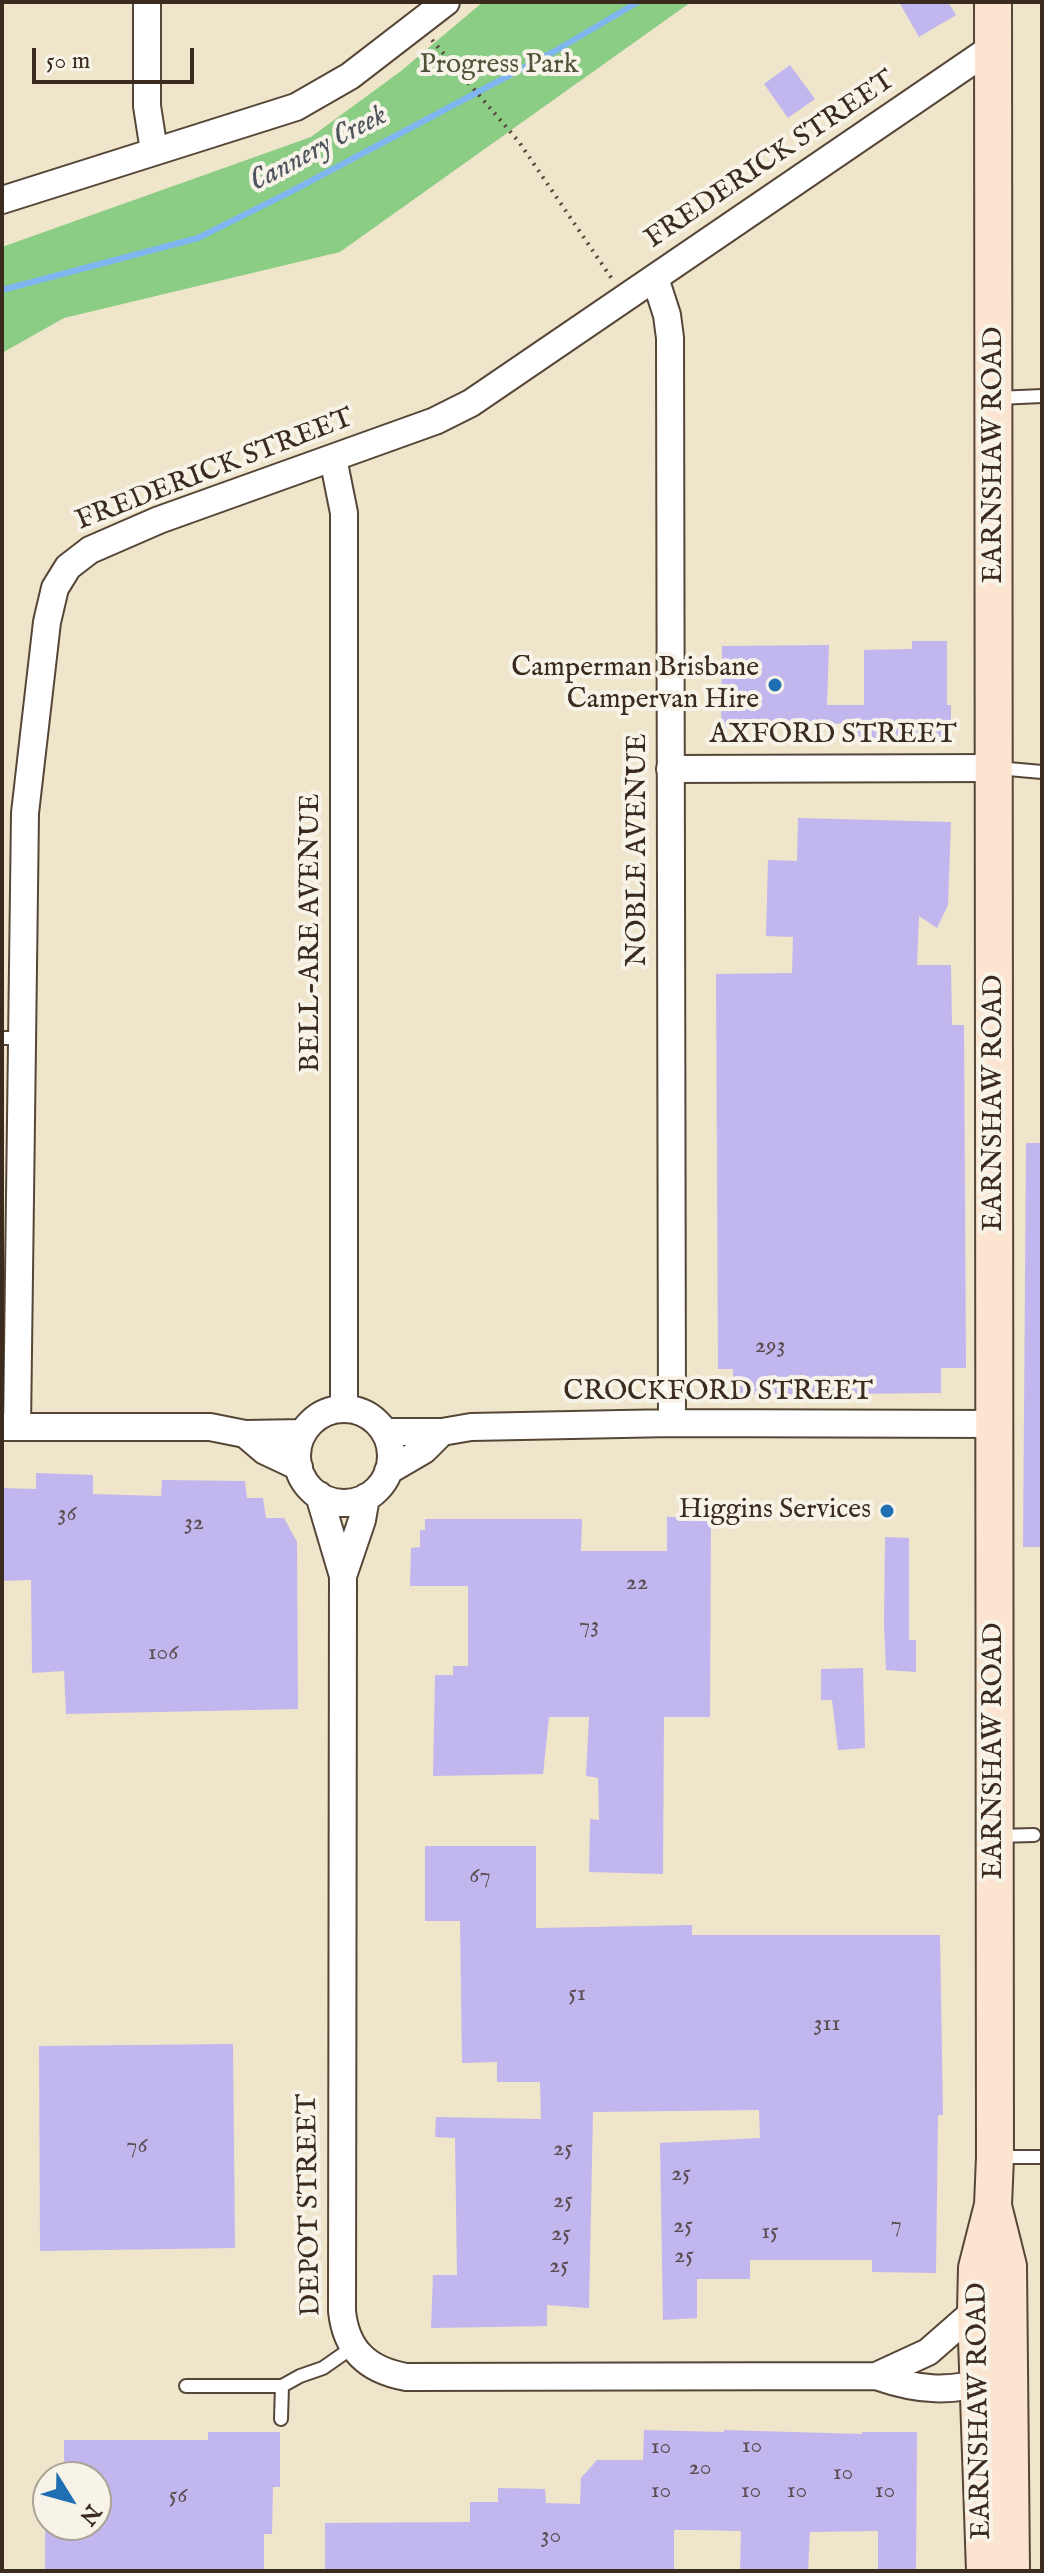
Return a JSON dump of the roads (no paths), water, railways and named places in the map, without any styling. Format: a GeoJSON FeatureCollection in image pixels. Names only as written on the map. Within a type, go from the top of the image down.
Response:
{"type":"FeatureCollection","features":[{"type":"Feature","properties":{"kind":"street"},"geometry":{"type":"LineString","coordinates":[[147,2],[147,106],[154,151]]}},
{"type":"Feature","properties":{"kind":"street"},"geometry":{"type":"LineString","coordinates":[[2,200],[307,102],[350,76],[446,2]]}},
{"type":"Feature","properties":{"kind":"street","name":"EARNSHAW ROAD"},"geometry":{"type":"LineString","coordinates":[[993,2],[995,2157],[993,2205],[977,2268],[976,2310],[994,2379],[1011,2571]]}},
{"type":"Feature","properties":{"kind":"street","name":"FREDERICK STREET"},"geometry":{"type":"LineString","coordinates":[[9,1427],[12,1038],[25,813],[47,622],[55,588],[61,577],[78,558],[159,520],[435,421],[462,408],[993,47]]}},
{"type":"Feature","properties":{"kind":"street","name":"NOBLE AVENUE"},"geometry":{"type":"LineString","coordinates":[[655,278],[667,315],[670,338],[672,1423]]}},
{"type":"Feature","properties":{"kind":"street","name":"BELL-ARE AVENUE"},"geometry":{"type":"LineString","coordinates":[[333,458],[341,490],[344,528],[344,1409]]}},
{"type":"Feature","properties":{"kind":"street","name":"AXFORD STREET"},"geometry":{"type":"LineString","coordinates":[[670,769],[995,768]]}},
{"type":"Feature","properties":{"kind":"street"},"geometry":{"type":"LineString","coordinates":[[344,1409],[368,1415],[385,1432],[390,1445],[388,1471],[383,1481],[366,1497],[342,1502],[319,1495],[303,1478],[297,1455],[303,1433],[320,1415],[344,1409]]}},
{"type":"Feature","properties":{"kind":"street","name":"CROCKFORD STREET"},"geometry":{"type":"LineString","coordinates":[[385,1432],[672,1423],[995,1424]]}},
{"type":"Feature","properties":{"kind":"street"},"geometry":{"type":"LineString","coordinates":[[9,1427],[210,1427],[245,1434],[303,1433]]}},
{"type":"Feature","properties":{"kind":"street"},"geometry":{"type":"LineString","coordinates":[[388,1471],[424,1450],[442,1432]]}},
{"type":"Feature","properties":{"kind":"street"},"geometry":{"type":"LineString","coordinates":[[245,1434],[265,1451],[299,1467]]}},
{"type":"Feature","properties":{"kind":"street","name":"DEPOT STREET"},"geometry":{"type":"LineString","coordinates":[[319,1495],[343,1576],[342,2311],[347,2338],[353,2347],[375,2367],[406,2377],[876,2376],[910,2388],[945,2389],[994,2379]]}},
{"type":"Feature","properties":{"kind":"street","name":"DEPOT STREET"},"geometry":{"type":"LineString","coordinates":[[343,1576],[362,1520],[366,1497]]}},
{"type":"Feature","properties":{"kind":"street","name":"EARNSHAW ROAD"},"geometry":{"type":"LineString","coordinates":[[985,2571],[994,2379],[1008,2266],[993,2205]]}},
{"type":"Feature","properties":{"kind":"street","name":"DEPOT STREET"},"geometry":{"type":"LineString","coordinates":[[876,2376],[928,2352],[976,2310]]}},
{"type":"Feature","properties":{"kind":"lane"},"geometry":{"type":"LineString","coordinates":[[995,398],[1042,396]]}},
{"type":"Feature","properties":{"kind":"lane"},"geometry":{"type":"LineString","coordinates":[[995,768],[1042,772]]}},
{"type":"Feature","properties":{"kind":"lane"},"geometry":{"type":"LineString","coordinates":[[994,1837],[1034,1835]]}},
{"type":"Feature","properties":{"kind":"lane"},"geometry":{"type":"LineString","coordinates":[[995,2157],[1042,2157]]}},
{"type":"Feature","properties":{"kind":"lane"},"geometry":{"type":"LineString","coordinates":[[186,2386],[282,2386],[323,2368],[353,2347]]}},
{"type":"Feature","properties":{"kind":"lane"},"geometry":{"type":"LineString","coordinates":[[281,2419],[282,2386]]}},
{"type":"Feature","properties":{"kind":"waterway","name":"Cannery Creek"},"geometry":{"type":"LineString","coordinates":[[2,290],[198,238],[555,51],[638,2]]}},
{"type":"Feature","properties":{"kind":"place","name":"Camperman Brisbane Campervan Hire"},"geometry":{"type":"Point","coordinates":[775,685]}},
{"type":"Feature","properties":{"kind":"place","name":"Higgins Services"},"geometry":{"type":"Point","coordinates":[887,1511]}},
{"type":"Feature","properties":{"kind":"park label","name":"Progress Park"},"geometry":{"type":"Point","coordinates":[499,66]}}]}
